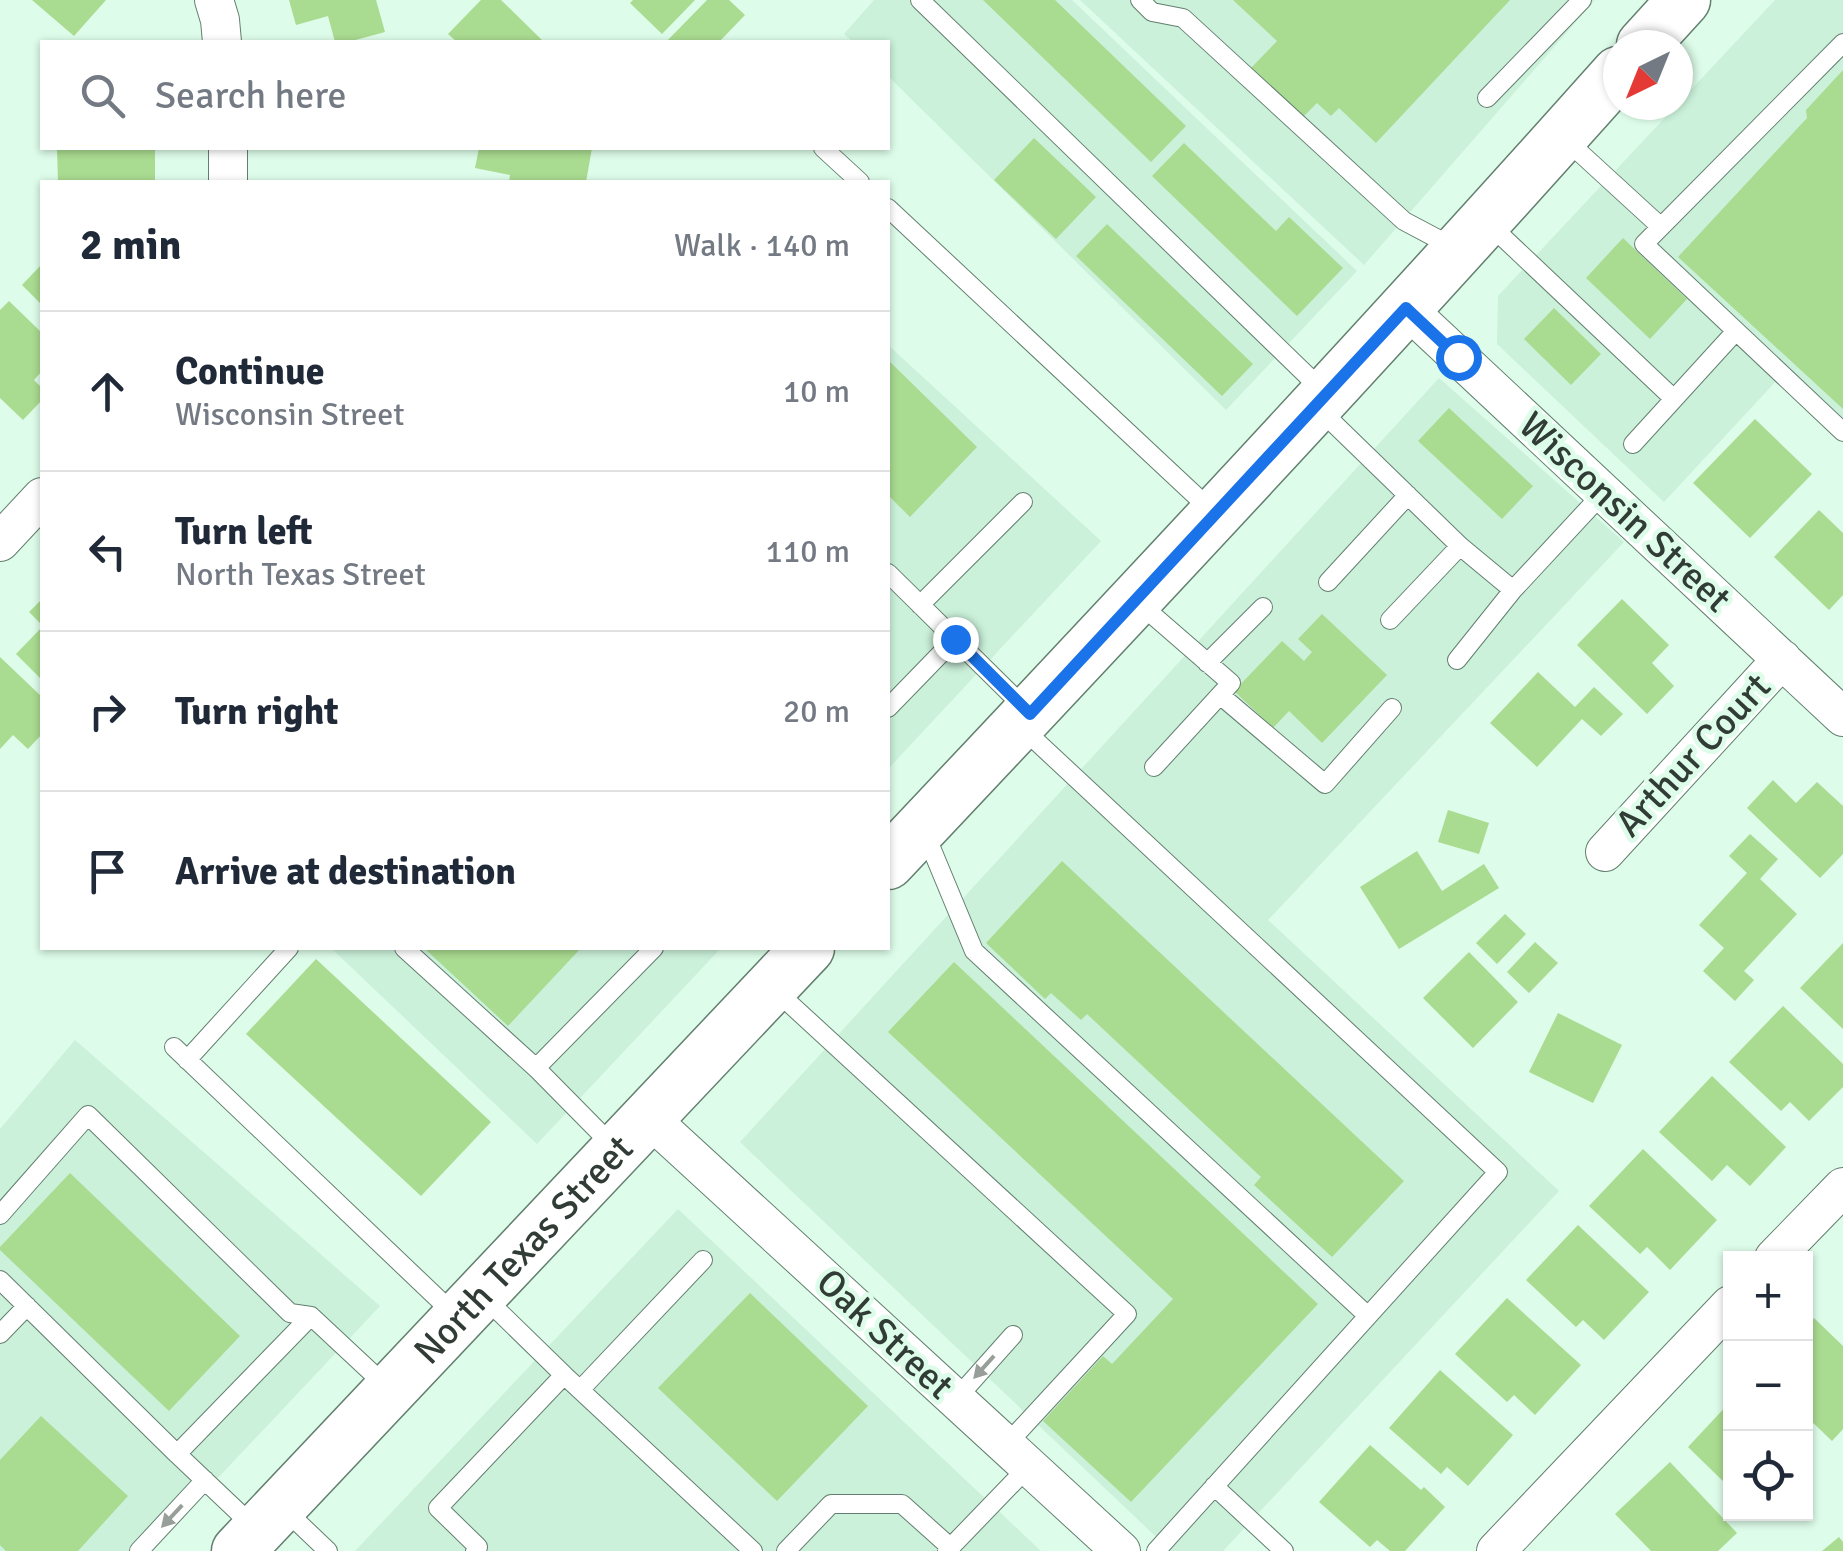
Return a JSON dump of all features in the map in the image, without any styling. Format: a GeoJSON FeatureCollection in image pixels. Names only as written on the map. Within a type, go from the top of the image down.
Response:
{"type":"FeatureCollection","features":[{"type":"Feature","properties":{"kind":"main road"},"geometry":{"type":"LineString","coordinates":[[1657,30],[1684,0]]}},
{"type":"Feature","properties":{"kind":"main road"},"geometry":{"type":"LineString","coordinates":[[905,845],[1216,515],[1603,91]]}},
{"type":"Feature","properties":{"kind":"main road","name":"North Texas Street"},"geometry":{"type":"LineString","coordinates":[[258,1529],[806,950]]}},
{"type":"Feature","properties":{"kind":"street"},"geometry":{"type":"LineString","coordinates":[[214,0],[222,40]]}},
{"type":"Feature","properties":{"kind":"street"},"geometry":{"type":"LineString","coordinates":[[228,150],[228,180]]}},
{"type":"Feature","properties":{"kind":"street","name":"Wisconsin Street"},"geometry":{"type":"LineString","coordinates":[[1406,308],[1843,717]]}},
{"type":"Feature","properties":{"kind":"street"},"geometry":{"type":"LineString","coordinates":[[0,542],[40,499]]}},
{"type":"Feature","properties":{"kind":"street","name":"Arthur Court"},"geometry":{"type":"LineString","coordinates":[[1604,852],[1782,658]]}},
{"type":"Feature","properties":{"kind":"street","name":"Oak Street"},"geometry":{"type":"LineString","coordinates":[[632,1134],[956,1399],[1121,1551]]}},
{"type":"Feature","properties":{"kind":"street"},"geometry":{"type":"LineString","coordinates":[[1781,1251],[1843,1187]]}},
{"type":"Feature","properties":{"kind":"street"},"geometry":{"type":"LineString","coordinates":[[1496,1551],[1723,1312]]}},
{"type":"Feature","properties":{"kind":"lane"},"geometry":{"type":"LineString","coordinates":[[920,0],[1322,400],[1408,495],[1513,590]]}},
{"type":"Feature","properties":{"kind":"lane"},"geometry":{"type":"LineString","coordinates":[[1140,0],[1152,12],[1182,18],[1404,221],[1473,236],[1674,399]]}},
{"type":"Feature","properties":{"kind":"lane"},"geometry":{"type":"LineString","coordinates":[[1487,98],[1582,0]]}},
{"type":"Feature","properties":{"kind":"lane"},"geometry":{"type":"LineString","coordinates":[[1843,43],[1644,244],[1843,432]]}},
{"type":"Feature","properties":{"kind":"lane"},"geometry":{"type":"LineString","coordinates":[[1562,136],[1661,226]]}},
{"type":"Feature","properties":{"kind":"lane"},"geometry":{"type":"LineString","coordinates":[[824,150],[858,180]]}},
{"type":"Feature","properties":{"kind":"lane"},"geometry":{"type":"LineString","coordinates":[[890,210],[1216,515]]}},
{"type":"Feature","properties":{"kind":"lane"},"geometry":{"type":"LineString","coordinates":[[1633,444],[1736,332]]}},
{"type":"Feature","properties":{"kind":"lane"},"geometry":{"type":"LineString","coordinates":[[1457,660],[1513,590],[1604,492]]}},
{"type":"Feature","properties":{"kind":"lane"},"geometry":{"type":"LineString","coordinates":[[1328,582],[1408,495]]}},
{"type":"Feature","properties":{"kind":"lane"},"geometry":{"type":"LineString","coordinates":[[920,605],[1022,502]]}},
{"type":"Feature","properties":{"kind":"lane"},"geometry":{"type":"LineString","coordinates":[[1390,620],[1460,546]]}},
{"type":"Feature","properties":{"kind":"lane"},"geometry":{"type":"LineString","coordinates":[[890,575],[955,639],[1024,719],[1498,1172],[1156,1551]]}},
{"type":"Feature","properties":{"kind":"lane"},"geometry":{"type":"LineString","coordinates":[[1136,601],[1231,684],[1154,767]]}},
{"type":"Feature","properties":{"kind":"lane"},"geometry":{"type":"LineString","coordinates":[[1207,663],[1263,607]]}},
{"type":"Feature","properties":{"kind":"lane"},"geometry":{"type":"LineString","coordinates":[[890,706],[955,639]]}},
{"type":"Feature","properties":{"kind":"lane"},"geometry":{"type":"LineString","coordinates":[[1220,695],[1325,784],[1392,708]]}},
{"type":"Feature","properties":{"kind":"lane"},"geometry":{"type":"LineString","coordinates":[[905,845],[974,951],[1368,1316]]}},
{"type":"Feature","properties":{"kind":"lane"},"geometry":{"type":"LineString","coordinates":[[287,950],[181,1054],[469,1306],[564,1375],[753,1551]]}},
{"type":"Feature","properties":{"kind":"lane"},"geometry":{"type":"LineString","coordinates":[[406,950],[536,1068],[632,1134]]}},
{"type":"Feature","properties":{"kind":"lane"},"geometry":{"type":"LineString","coordinates":[[536,1068],[652,950]]}},
{"type":"Feature","properties":{"kind":"lane"},"geometry":{"type":"LineString","coordinates":[[772,986],[1127,1314],[1064,1382],[1018,1456],[949,1549],[902,1504],[831,1504],[786,1551]]}},
{"type":"Feature","properties":{"kind":"lane"},"geometry":{"type":"LineString","coordinates":[[0,1216],[88,1116],[290,1313],[312,1316],[390,1390]]}},
{"type":"Feature","properties":{"kind":"lane"},"geometry":{"type":"LineString","coordinates":[[580,1390],[703,1260]]}},
{"type":"Feature","properties":{"kind":"lane"},"geometry":{"type":"LineString","coordinates":[[0,1280],[258,1529],[328,1551]]}},
{"type":"Feature","properties":{"kind":"lane"},"geometry":{"type":"LineString","coordinates":[[0,1334],[27,1306]]}},
{"type":"Feature","properties":{"kind":"lane"},"geometry":{"type":"LineString","coordinates":[[176,1454],[312,1316]]}},
{"type":"Feature","properties":{"kind":"lane"},"geometry":{"type":"LineString","coordinates":[[956,1399],[1013,1335]]}},
{"type":"Feature","properties":{"kind":"lane"},"geometry":{"type":"LineString","coordinates":[[475,1551],[478,1548],[438,1508],[564,1375]]}},
{"type":"Feature","properties":{"kind":"lane"},"geometry":{"type":"LineString","coordinates":[[139,1551],[205,1480]]}},
{"type":"Feature","properties":{"kind":"lane"},"geometry":{"type":"LineString","coordinates":[[1214,1486],[1284,1551]]}},
{"type":"Feature","properties":{"kind":"shaded area"},"geometry":{"type":"Polygon","coordinates":[[[874,0],[1072,0],[1357,271],[1226,410],[890,78],[890,40],[851,40],[844,34],[874,0]]]}},
{"type":"Feature","properties":{"kind":"shaded area"},"geometry":{"type":"Polygon","coordinates":[[[1080,0],[1595,0],[1364,265],[1080,0]]]}},
{"type":"Feature","properties":{"kind":"shaded area"},"geometry":{"type":"Polygon","coordinates":[[[1775,0],[1843,0],[1843,441],[1777,380],[1664,502],[1497,344],[1498,296],[1663,120],[1693,120],[1693,88],[1775,0]]]}},
{"type":"Feature","properties":{"kind":"shaded area"},"geometry":{"type":"Polygon","coordinates":[[[890,347],[1101,541],[890,767],[890,347]]]}},
{"type":"Feature","properties":{"kind":"shaded area"},"geometry":{"type":"Polygon","coordinates":[[[1439,378],[1624,542],[1268,920],[1559,1191],[1223,1551],[1171,1551],[740,1142],[1439,378]]]}},
{"type":"Feature","properties":{"kind":"shaded area"},"geometry":{"type":"Polygon","coordinates":[[[333,950],[719,950],[537,1144],[333,950]]]}},
{"type":"Feature","properties":{"kind":"shaded area"},"geometry":{"type":"Polygon","coordinates":[[[75,1040],[380,1306],[149,1551],[0,1551],[0,1129],[75,1040]]]}},
{"type":"Feature","properties":{"kind":"shaded area"},"geometry":{"type":"Polygon","coordinates":[[[678,1209],[1041,1551],[355,1551],[678,1209]]]}},
{"type":"Feature","properties":{"kind":"building"},"geometry":{"type":"Polygon","coordinates":[[[32,0],[106,0],[74,36],[32,0]]]}},
{"type":"Feature","properties":{"kind":"building"},"geometry":{"type":"Polygon","coordinates":[[[289,0],[376,0],[385,32],[355,40],[334,40],[328,16],[296,25],[289,0]]]}},
{"type":"Feature","properties":{"kind":"building"},"geometry":{"type":"Polygon","coordinates":[[[481,0],[501,0],[542,40],[455,40],[448,34],[481,0]]]}},
{"type":"Feature","properties":{"kind":"building"},"geometry":{"type":"Polygon","coordinates":[[[695,0],[662,34],[630,3],[695,0]]]}},
{"type":"Feature","properties":{"kind":"building"},"geometry":{"type":"Polygon","coordinates":[[[707,0],[729,0],[745,15],[721,40],[668,40],[707,0]]]}},
{"type":"Feature","properties":{"kind":"building"},"geometry":{"type":"Polygon","coordinates":[[[983,0],[1055,0],[1186,126],[1151,162],[983,0]]]}},
{"type":"Feature","properties":{"kind":"building"},"geometry":{"type":"Polygon","coordinates":[[[1233,0],[1510,0],[1376,143],[1339,108],[1331,116],[1317,103],[1302,118],[1250,69],[1277,41],[1233,0]]]}},
{"type":"Feature","properties":{"kind":"building"},"geometry":{"type":"Polygon","coordinates":[[[1843,70],[1843,409],[1678,257],[1807,118],[1806,110],[1843,70]]]}},
{"type":"Feature","properties":{"kind":"building"},"geometry":{"type":"Polygon","coordinates":[[[1034,138],[1096,197],[1056,239],[994,180],[1034,138]]]}},
{"type":"Feature","properties":{"kind":"building"},"geometry":{"type":"Polygon","coordinates":[[[1184,143],[1276,231],[1289,217],[1343,268],[1297,316],[1152,176],[1184,143]]]}},
{"type":"Feature","properties":{"kind":"building"},"geometry":{"type":"Polygon","coordinates":[[[57,150],[155,150],[155,180],[58,180],[57,150]]]}},
{"type":"Feature","properties":{"kind":"building"},"geometry":{"type":"Polygon","coordinates":[[[479,150],[592,150],[586,180],[509,180],[510,175],[475,168],[479,150]]]}},
{"type":"Feature","properties":{"kind":"building"},"geometry":{"type":"Polygon","coordinates":[[[1107,224],[1253,364],[1222,396],[1076,256],[1107,224]]]}},
{"type":"Feature","properties":{"kind":"building"},"geometry":{"type":"Polygon","coordinates":[[[1623,238],[1687,299],[1650,339],[1586,278],[1623,238]]]}},
{"type":"Feature","properties":{"kind":"building"},"geometry":{"type":"Polygon","coordinates":[[[40,266],[40,303],[22,285],[40,266]]]}},
{"type":"Feature","properties":{"kind":"building"},"geometry":{"type":"Polygon","coordinates":[[[9,301],[40,331],[40,373],[34,380],[40,386],[40,402],[23,420],[0,398],[0,310],[9,301]]]}},
{"type":"Feature","properties":{"kind":"building"},"geometry":{"type":"Polygon","coordinates":[[[1554,308],[1601,354],[1571,385],[1524,339],[1554,308]]]}},
{"type":"Feature","properties":{"kind":"building"},"geometry":{"type":"Polygon","coordinates":[[[890,362],[977,447],[910,517],[890,497],[890,362]]]}},
{"type":"Feature","properties":{"kind":"building"},"geometry":{"type":"Polygon","coordinates":[[[1449,408],[1533,486],[1502,519],[1418,441],[1449,408]]]}},
{"type":"Feature","properties":{"kind":"building"},"geometry":{"type":"Polygon","coordinates":[[[1755,419],[1812,474],[1750,538],[1693,483],[1755,419]]]}},
{"type":"Feature","properties":{"kind":"building"},"geometry":{"type":"Polygon","coordinates":[[[1819,510],[1843,533],[1843,595],[1829,610],[1774,557],[1819,510]]]}},
{"type":"Feature","properties":{"kind":"building"},"geometry":{"type":"Polygon","coordinates":[[[1622,599],[1669,645],[1652,663],[1674,686],[1647,714],[1577,645],[1622,599]]]}},
{"type":"Feature","properties":{"kind":"building"},"geometry":{"type":"Polygon","coordinates":[[[40,601],[40,623],[29,612],[40,601]]]}},
{"type":"Feature","properties":{"kind":"building"},"geometry":{"type":"Polygon","coordinates":[[[1322,614],[1387,675],[1322,743],[1289,711],[1273,728],[1234,691],[1282,641],[1304,661],[1312,652],[1298,639],[1322,614]]]}},
{"type":"Feature","properties":{"kind":"building"},"geometry":{"type":"Polygon","coordinates":[[[40,629],[40,678],[16,654],[40,629]]]}},
{"type":"Feature","properties":{"kind":"building"},"geometry":{"type":"Polygon","coordinates":[[[0,657],[40,695],[40,736],[28,749],[13,735],[0,749],[0,657]]]}},
{"type":"Feature","properties":{"kind":"building"},"geometry":{"type":"Polygon","coordinates":[[[1538,672],[1575,707],[1594,687],[1623,714],[1601,736],[1582,719],[1537,767],[1490,723],[1538,672]]]}},
{"type":"Feature","properties":{"kind":"building"},"geometry":{"type":"Polygon","coordinates":[[[1773,780],[1796,803],[1817,782],[1843,806],[1843,854],[1820,878],[1747,808],[1773,780]]]}},
{"type":"Feature","properties":{"kind":"building"},"geometry":{"type":"Polygon","coordinates":[[[1448,810],[1489,823],[1479,854],[1438,842],[1448,810]]]}},
{"type":"Feature","properties":{"kind":"building"},"geometry":{"type":"Polygon","coordinates":[[[1750,834],[1778,859],[1760,879],[1797,914],[1744,971],[1754,980],[1735,1001],[1703,971],[1724,948],[1699,925],[1747,873],[1729,856],[1750,834]]]}},
{"type":"Feature","properties":{"kind":"building"},"geometry":{"type":"Polygon","coordinates":[[[1417,851],[1442,891],[1484,864],[1499,888],[1399,949],[1360,887],[1417,851]]]}},
{"type":"Feature","properties":{"kind":"building"},"geometry":{"type":"Polygon","coordinates":[[[1062,861],[1404,1181],[1332,1257],[1254,1185],[1261,1177],[1087,1014],[1081,1020],[1051,993],[1045,999],[986,943],[1062,861]]]}},
{"type":"Feature","properties":{"kind":"building"},"geometry":{"type":"Polygon","coordinates":[[[1505,914],[1526,934],[1497,964],[1476,943],[1505,914]]]}},
{"type":"Feature","properties":{"kind":"building"},"geometry":{"type":"Polygon","coordinates":[[[1535,942],[1558,963],[1529,993],[1507,972],[1535,942]]]}},
{"type":"Feature","properties":{"kind":"building"},"geometry":{"type":"Polygon","coordinates":[[[1843,943],[1843,1029],[1800,988],[1843,943]]]}},
{"type":"Feature","properties":{"kind":"building"},"geometry":{"type":"Polygon","coordinates":[[[426,950],[579,950],[508,1026],[426,950]]]}},
{"type":"Feature","properties":{"kind":"building"},"geometry":{"type":"Polygon","coordinates":[[[1469,952],[1518,1002],[1473,1048],[1423,998],[1469,952]]]}},
{"type":"Feature","properties":{"kind":"building"},"geometry":{"type":"Polygon","coordinates":[[[316,959],[491,1122],[421,1196],[246,1034],[316,959]]]}},
{"type":"Feature","properties":{"kind":"building"},"geometry":{"type":"Polygon","coordinates":[[[954,962],[1318,1304],[1131,1502],[1043,1421],[1103,1356],[1112,1364],[1173,1299],[888,1032],[954,962]]]}},
{"type":"Feature","properties":{"kind":"building"},"geometry":{"type":"Polygon","coordinates":[[[1783,1006],[1843,1064],[1843,1087],[1809,1121],[1790,1102],[1781,1111],[1729,1062],[1783,1006]]]}},
{"type":"Feature","properties":{"kind":"building"},"geometry":{"type":"Polygon","coordinates":[[[1558,1013],[1622,1045],[1593,1103],[1529,1072],[1558,1013]]]}},
{"type":"Feature","properties":{"kind":"building"},"geometry":{"type":"Polygon","coordinates":[[[1712,1076],[1786,1147],[1750,1186],[1727,1165],[1712,1181],[1659,1132],[1712,1076]]]}},
{"type":"Feature","properties":{"kind":"building"},"geometry":{"type":"Polygon","coordinates":[[[1643,1149],[1717,1220],[1670,1270],[1647,1247],[1640,1254],[1589,1206],[1643,1149]]]}},
{"type":"Feature","properties":{"kind":"building"},"geometry":{"type":"Polygon","coordinates":[[[70,1173],[240,1336],[169,1411],[0,1250],[70,1173]]]}},
{"type":"Feature","properties":{"kind":"building"},"geometry":{"type":"Polygon","coordinates":[[[1578,1225],[1649,1292],[1604,1340],[1583,1320],[1576,1327],[1526,1280],[1578,1225]]]}},
{"type":"Feature","properties":{"kind":"building"},"geometry":{"type":"Polygon","coordinates":[[[750,1293],[868,1406],[777,1501],[658,1388],[750,1293]]]}},
{"type":"Feature","properties":{"kind":"building"},"geometry":{"type":"Polygon","coordinates":[[[1507,1298],[1581,1365],[1535,1415],[1514,1395],[1507,1402],[1455,1354],[1507,1298]]]}},
{"type":"Feature","properties":{"kind":"building"},"geometry":{"type":"Polygon","coordinates":[[[1813,1319],[1843,1346],[1843,1429],[1832,1441],[1813,1423],[1813,1319]]]}},
{"type":"Feature","properties":{"kind":"building"},"geometry":{"type":"Polygon","coordinates":[[[1440,1370],[1513,1435],[1468,1486],[1447,1467],[1441,1474],[1389,1428],[1440,1370]]]}},
{"type":"Feature","properties":{"kind":"building"},"geometry":{"type":"Polygon","coordinates":[[[1723,1410],[1723,1481],[1688,1447],[1723,1410]]]}},
{"type":"Feature","properties":{"kind":"building"},"geometry":{"type":"Polygon","coordinates":[[[41,1416],[128,1496],[78,1551],[6,1551],[0,1545],[0,1460],[41,1416]]]}},
{"type":"Feature","properties":{"kind":"building"},"geometry":{"type":"Polygon","coordinates":[[[1370,1445],[1445,1507],[1405,1551],[1390,1551],[1377,1540],[1370,1547],[1319,1502],[1370,1445]]]}},
{"type":"Feature","properties":{"kind":"building"},"geometry":{"type":"Polygon","coordinates":[[[1670,1462],[1737,1533],[1718,1551],[1651,1551],[1615,1514],[1670,1462]]]}},
{"type":"Feature","properties":{"kind":"building"},"geometry":{"type":"Polygon","coordinates":[[[1839,1537],[1843,1551],[1822,1551],[1839,1537]]]}},
{"type":"Feature","properties":{"kind":"route"},"geometry":{"type":"LineString","coordinates":[[955,639],[1030,714],[1406,308],[1458,357]]}}]}
